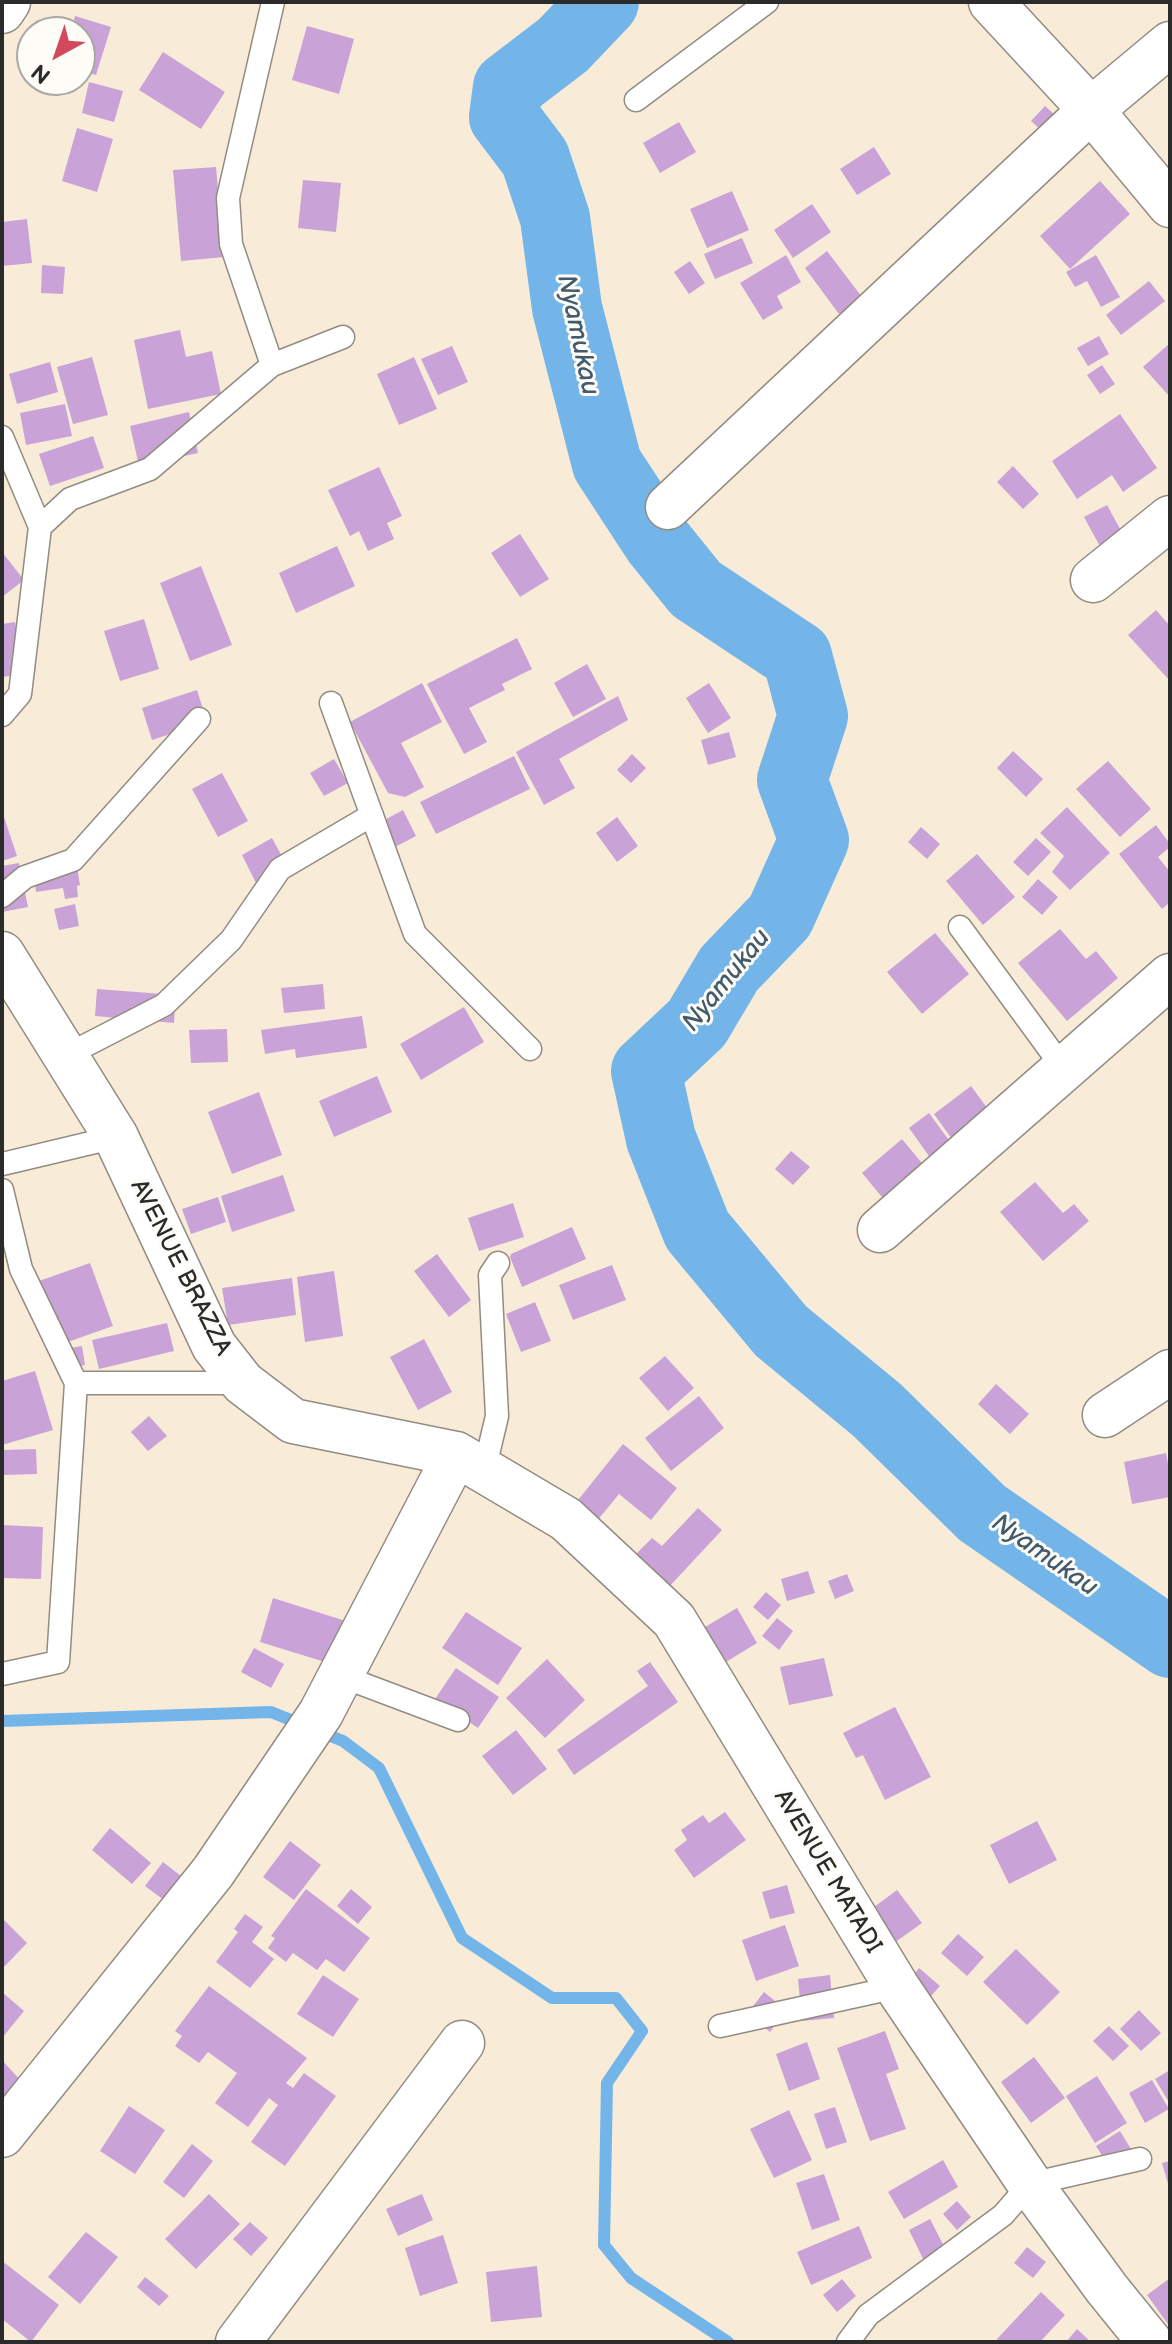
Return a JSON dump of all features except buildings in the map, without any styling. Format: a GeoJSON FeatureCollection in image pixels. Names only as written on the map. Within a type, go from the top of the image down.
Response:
{"type":"FeatureCollection","features":[{"type":"Feature","properties":{"kind":"street"},"geometry":{"type":"LineString","coordinates":[[2,11],[8,2]]}},
{"type":"Feature","properties":{"kind":"street"},"geometry":{"type":"LineString","coordinates":[[991,2],[1091,110],[1170,205]]}},
{"type":"Feature","properties":{"kind":"street"},"geometry":{"type":"LineString","coordinates":[[668,507],[1091,110],[1170,44]]}},
{"type":"Feature","properties":{"kind":"street"},"geometry":{"type":"LineString","coordinates":[[1093,580],[1170,518]]}},
{"type":"Feature","properties":{"kind":"street","name":"AVENUE BRAZZA"},"geometry":{"type":"LineString","coordinates":[[2,954],[116,1137],[214,1346],[243,1383],[293,1421],[470,1463]]}},
{"type":"Feature","properties":{"kind":"street"},"geometry":{"type":"LineString","coordinates":[[880,1230],[1170,976]]}},
{"type":"Feature","properties":{"kind":"street"},"geometry":{"type":"LineString","coordinates":[[1105,1415],[1170,1372]]}},
{"type":"Feature","properties":{"kind":"street"},"geometry":{"type":"LineString","coordinates":[[2,2135],[213,1872],[331,1695],[470,1463]]}},
{"type":"Feature","properties":{"kind":"street","name":"AVENUE MATADI"},"geometry":{"type":"LineString","coordinates":[[470,1463],[566,1519],[674,1620],[897,1987],[1030,2184],[1150,2342]]}},
{"type":"Feature","properties":{"kind":"street"},"geometry":{"type":"LineString","coordinates":[[238,2342],[462,2043]]}},
{"type":"Feature","properties":{"kind":"lane"},"geometry":{"type":"LineString","coordinates":[[272,365],[231,244],[228,198],[273,2]]}},
{"type":"Feature","properties":{"kind":"lane"},"geometry":{"type":"LineString","coordinates":[[636,100],[767,2]]}},
{"type":"Feature","properties":{"kind":"lane"},"geometry":{"type":"LineString","coordinates":[[40,527],[70,499],[150,469],[272,365],[343,337]]}},
{"type":"Feature","properties":{"kind":"lane"},"geometry":{"type":"LineString","coordinates":[[2,437],[40,527],[20,694],[2,715]]}},
{"type":"Feature","properties":{"kind":"lane"},"geometry":{"type":"LineString","coordinates":[[331,703],[415,934],[530,1049]]}},
{"type":"Feature","properties":{"kind":"lane"},"geometry":{"type":"LineString","coordinates":[[2,896],[25,877],[73,860],[199,719]]}},
{"type":"Feature","properties":{"kind":"lane"},"geometry":{"type":"LineString","coordinates":[[65,1056],[164,1005],[231,940],[280,869],[372,815]]}},
{"type":"Feature","properties":{"kind":"lane"},"geometry":{"type":"LineString","coordinates":[[960,927],[1064,1069]]}},
{"type":"Feature","properties":{"kind":"lane"},"geometry":{"type":"LineString","coordinates":[[2,1164],[116,1137]]}},
{"type":"Feature","properties":{"kind":"lane"},"geometry":{"type":"LineString","coordinates":[[2,1190],[21,1269],[76,1383],[58,1662],[2,1674]]}},
{"type":"Feature","properties":{"kind":"lane"},"geometry":{"type":"LineString","coordinates":[[470,1463],[497,1416],[490,1275],[498,1263]]}},
{"type":"Feature","properties":{"kind":"lane"},"geometry":{"type":"LineString","coordinates":[[76,1383],[243,1383]]}},
{"type":"Feature","properties":{"kind":"lane"},"geometry":{"type":"LineString","coordinates":[[331,1695],[458,1720]]}},
{"type":"Feature","properties":{"kind":"lane"},"geometry":{"type":"LineString","coordinates":[[720,2026],[897,1987]]}},
{"type":"Feature","properties":{"kind":"lane"},"geometry":{"type":"LineString","coordinates":[[848,2342],[868,2315],[1003,2215],[1030,2184],[1140,2159]]}},
{"type":"Feature","properties":{"kind":"waterway","name":"Nyamukau"},"geometry":{"type":"LineString","coordinates":[[604,2],[563,45],[508,87],[504,117],[535,158],[555,218],[567,308],[607,464],[658,542],[696,589],[797,656],[813,716],[792,780],[814,840],[780,916],[729,969],[697,1023],[646,1071],[661,1139],[697,1230],[781,1331],[877,1410],[982,1513],[1170,1643]]}},
{"type":"Feature","properties":{"kind":"waterway"},"geometry":{"type":"LineString","coordinates":[[2,1721],[271,1712],[343,1741],[379,1768],[462,1938],[552,1998],[616,1998],[642,2031],[607,2083],[604,2245],[631,2278],[728,2342]]}}]}
